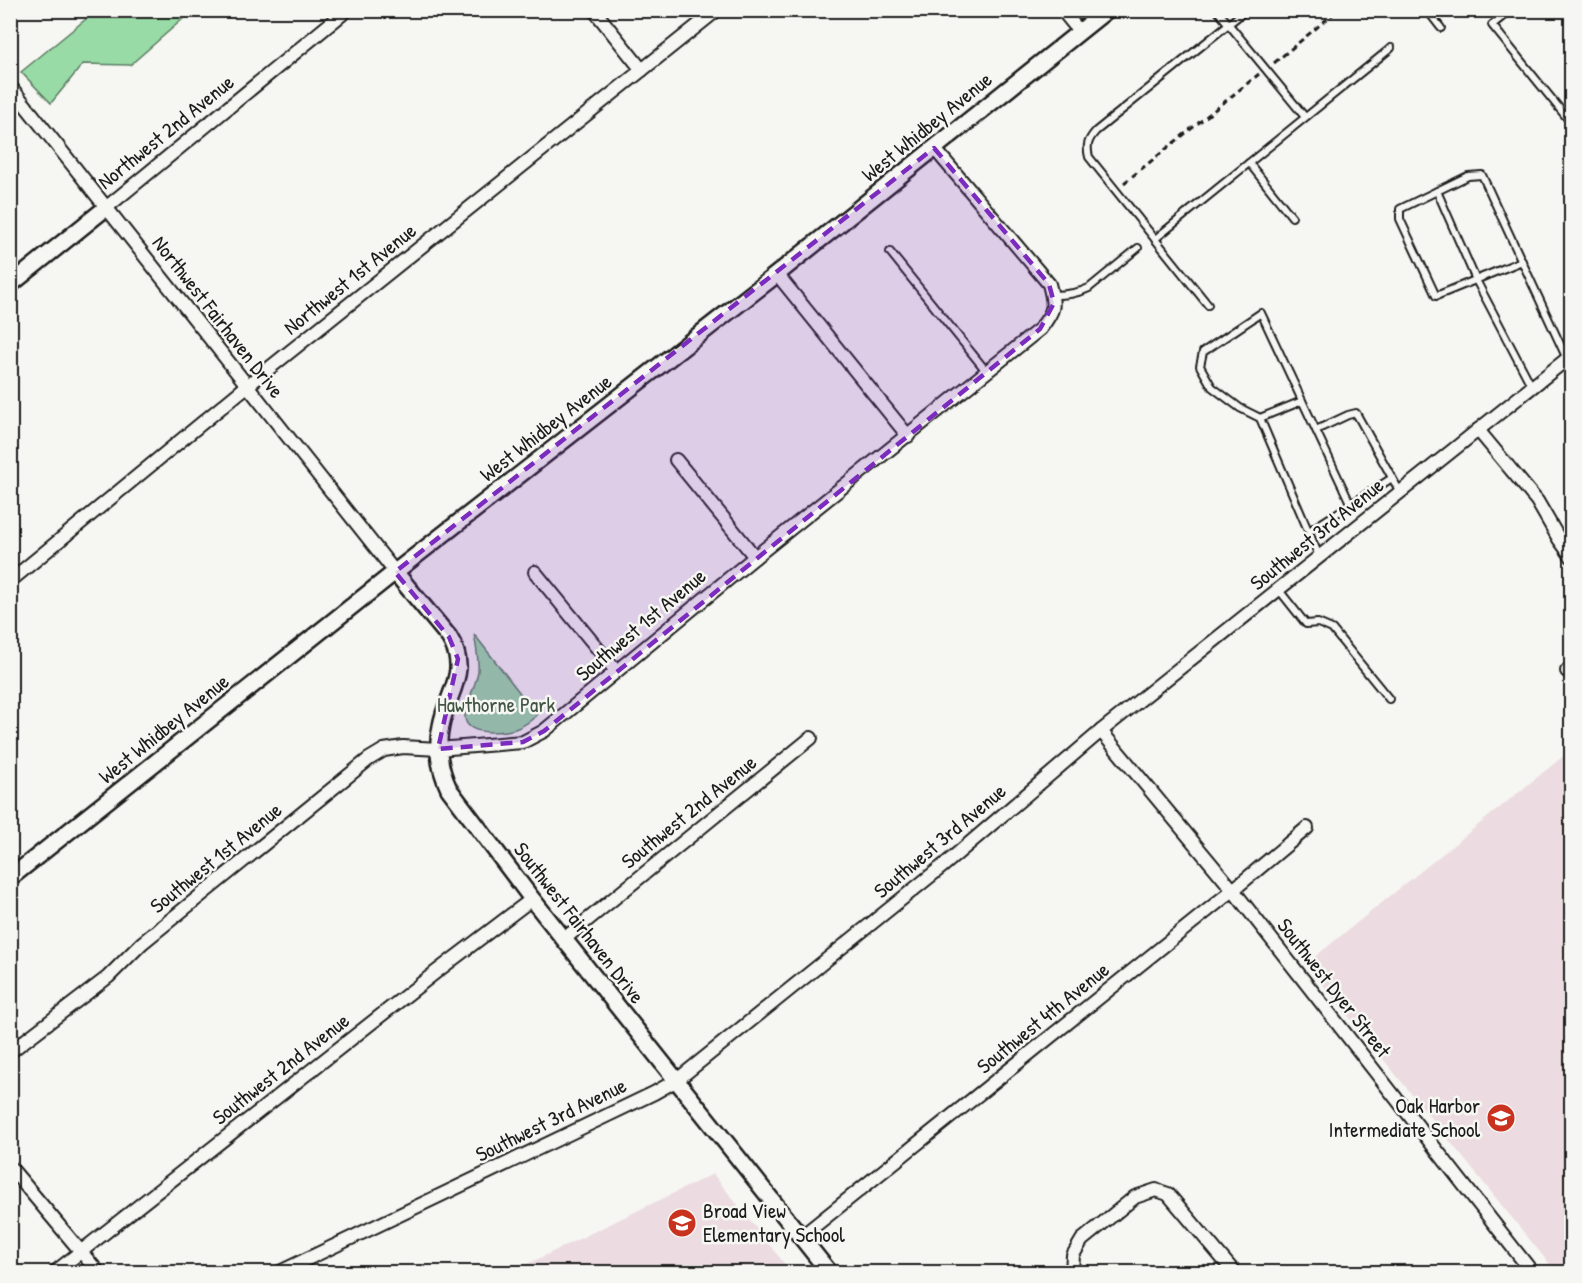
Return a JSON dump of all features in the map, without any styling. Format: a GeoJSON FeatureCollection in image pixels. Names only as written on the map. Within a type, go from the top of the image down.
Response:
{"type":"FeatureCollection","features":[{"type":"Feature","properties":{"kind":"street","name":"Northwest 2nd Avenue"},"geometry":{"type":"LineString","coordinates":[[10,285],[347,10]]}},
{"type":"Feature","properties":{"kind":"street"},"geometry":{"type":"LineString","coordinates":[[594,10],[642,70]]}},
{"type":"Feature","properties":{"kind":"street","name":"Northwest 1st Avenue"},"geometry":{"type":"LineString","coordinates":[[10,581],[247,386],[717,10]]}},
{"type":"Feature","properties":{"kind":"street"},"geometry":{"type":"LineString","coordinates":[[1062,10],[1080,32]]}},
{"type":"Feature","properties":{"kind":"street","name":"West Whidbey Avenue"},"geometry":{"type":"LineString","coordinates":[[10,878],[395,572],[777,274],[1107,10]]}},
{"type":"Feature","properties":{"kind":"street","name":"Northwest Fairhaven Drive"},"geometry":{"type":"LineString","coordinates":[[10,87],[395,572]]}},
{"type":"Feature","properties":{"kind":"street"},"geometry":{"type":"LineString","coordinates":[[934,148],[1048,284],[1052,295]]}},
{"type":"Feature","properties":{"kind":"street"},"geometry":{"type":"LineString","coordinates":[[777,274],[908,436]]}},
{"type":"Feature","properties":{"kind":"street","name":"Southwest 1st Avenue"},"geometry":{"type":"LineString","coordinates":[[10,1052],[108,977],[142,943],[369,759],[384,750],[403,747],[438,749],[523,742],[544,731],[755,556],[1040,329],[1050,316],[1054,303],[1052,295]]}},
{"type":"Feature","properties":{"kind":"street","name":"Southwest 3rd Avenue"},"geometry":{"type":"LineString","coordinates":[[280,1272],[654,1093],[676,1080],[944,865],[1101,731],[1569,357]]}},
{"type":"Feature","properties":{"kind":"street"},"geometry":{"type":"LineString","coordinates":[[1478,429],[1537,501],[1572,557]]}},
{"type":"Feature","properties":{"kind":"street"},"geometry":{"type":"LineString","coordinates":[[676,460],[755,556]]}},
{"type":"Feature","properties":{"kind":"street","name":"Southwest Fairhaven Drive"},"geometry":{"type":"LineString","coordinates":[[395,572],[456,648],[458,677],[441,725],[438,749],[441,774],[448,789],[532,899],[829,1272]]}},
{"type":"Feature","properties":{"kind":"street"},"geometry":{"type":"LineString","coordinates":[[535,572],[616,671]]}},
{"type":"Feature","properties":{"kind":"street","name":"Southwest Dyer Street"},"geometry":{"type":"LineString","coordinates":[[1101,731],[1233,891],[1532,1272]]}},
{"type":"Feature","properties":{"kind":"street","name":"Southwest 2nd Avenue"},"geometry":{"type":"LineString","coordinates":[[564,939],[811,738]]}},
{"type":"Feature","properties":{"kind":"street","name":"Southwest 4th Avenue"},"geometry":{"type":"LineString","coordinates":[[801,1237],[1233,891],[1307,828]]}},
{"type":"Feature","properties":{"kind":"street","name":"Southwest 2nd Avenue"},"geometry":{"type":"LineString","coordinates":[[55,1272],[532,899]]}},
{"type":"Feature","properties":{"kind":"street"},"geometry":{"type":"LineString","coordinates":[[10,1167],[99,1272]]}},
{"type":"Feature","properties":{"kind":"street"},"geometry":{"type":"LineString","coordinates":[[1072,1272],[1072,1255],[1082,1240],[1135,1197],[1156,1190],[1168,1194],[1234,1272]]}},
{"type":"Feature","properties":{"kind":"lane"},"geometry":{"type":"LineString","coordinates":[[1217,10],[1305,117]]}},
{"type":"Feature","properties":{"kind":"lane"},"geometry":{"type":"LineString","coordinates":[[1208,305],[1089,157],[1088,139],[1246,10]]}},
{"type":"Feature","properties":{"kind":"lane"},"geometry":{"type":"LineString","coordinates":[[1427,10],[1441,28]]}},
{"type":"Feature","properties":{"kind":"lane"},"geometry":{"type":"LineString","coordinates":[[1511,10],[1492,25],[1572,124]]}},
{"type":"Feature","properties":{"kind":"lane"},"geometry":{"type":"LineString","coordinates":[[1155,239],[1390,48]]}},
{"type":"Feature","properties":{"kind":"lane"},"geometry":{"type":"LineString","coordinates":[[1248,163],[1293,217]]}},
{"type":"Feature","properties":{"kind":"lane"},"geometry":{"type":"LineString","coordinates":[[1522,261],[1436,296],[1400,219],[1400,209],[1468,176],[1482,175],[1569,357]]}},
{"type":"Feature","properties":{"kind":"lane"},"geometry":{"type":"LineString","coordinates":[[1437,191],[1476,280],[1532,387]]}},
{"type":"Feature","properties":{"kind":"lane"},"geometry":{"type":"LineString","coordinates":[[1052,295],[1080,293],[1138,248]]}},
{"type":"Feature","properties":{"kind":"lane"},"geometry":{"type":"LineString","coordinates":[[890,252],[987,372]]}},
{"type":"Feature","properties":{"kind":"lane"},"geometry":{"type":"LineString","coordinates":[[1320,556],[1260,418],[1240,408],[1212,387],[1200,366],[1203,352],[1261,313],[1351,505]]}},
{"type":"Feature","properties":{"kind":"lane"},"geometry":{"type":"LineString","coordinates":[[1260,418],[1302,401]]}},
{"type":"Feature","properties":{"kind":"lane"},"geometry":{"type":"LineString","coordinates":[[1316,430],[1356,413],[1400,492]]}},
{"type":"Feature","properties":{"kind":"lane"},"geometry":{"type":"LineString","coordinates":[[1309,531],[1392,478]]}},
{"type":"Feature","properties":{"kind":"lane"},"geometry":{"type":"LineString","coordinates":[[1279,589],[1306,624],[1318,623],[1332,629],[1389,699]]}},
{"type":"Feature","properties":{"kind":"path"},"geometry":{"type":"LineString","coordinates":[[1116,190],[1338,10]]}},
{"type":"Feature","properties":{"kind":"highlighted area"},"geometry":{"type":"Polygon","coordinates":[[[934,148],[1049,284],[1054,303],[1040,329],[544,731],[523,742],[438,749],[458,659],[449,637],[395,572],[934,148]]]}},
{"type":"Feature","properties":{"kind":"shaded area","name":"Oak Harbor Intermediate School"},"geometry":{"type":"Polygon","coordinates":[[[1571,750],[1572,1272],[1556,1272],[1306,964],[1571,750]]]}},
{"type":"Feature","properties":{"kind":"shaded area","name":"Broad View Elementary School"},"geometry":{"type":"Polygon","coordinates":[[[713,1174],[791,1272],[511,1272],[713,1174]]]}},
{"type":"Feature","properties":{"kind":"green space"},"geometry":{"type":"Polygon","coordinates":[[[97,10],[192,11],[130,65],[83,64],[51,103],[21,72],[97,10]]]}},
{"type":"Feature","properties":{"kind":"green space","name":"Hawthorne Park"},"geometry":{"type":"Polygon","coordinates":[[[474,634],[537,715],[521,727],[490,732],[476,730],[468,725],[465,719],[466,710],[478,671],[474,634]]]}},
{"type":"Feature","properties":{"kind":"place","name":"Oak Harbor Intermediate School"},"geometry":{"type":"Point","coordinates":[1501,1118]}},
{"type":"Feature","properties":{"kind":"place","name":"Broad View Elementary School"},"geometry":{"type":"Point","coordinates":[682,1223]}}]}
